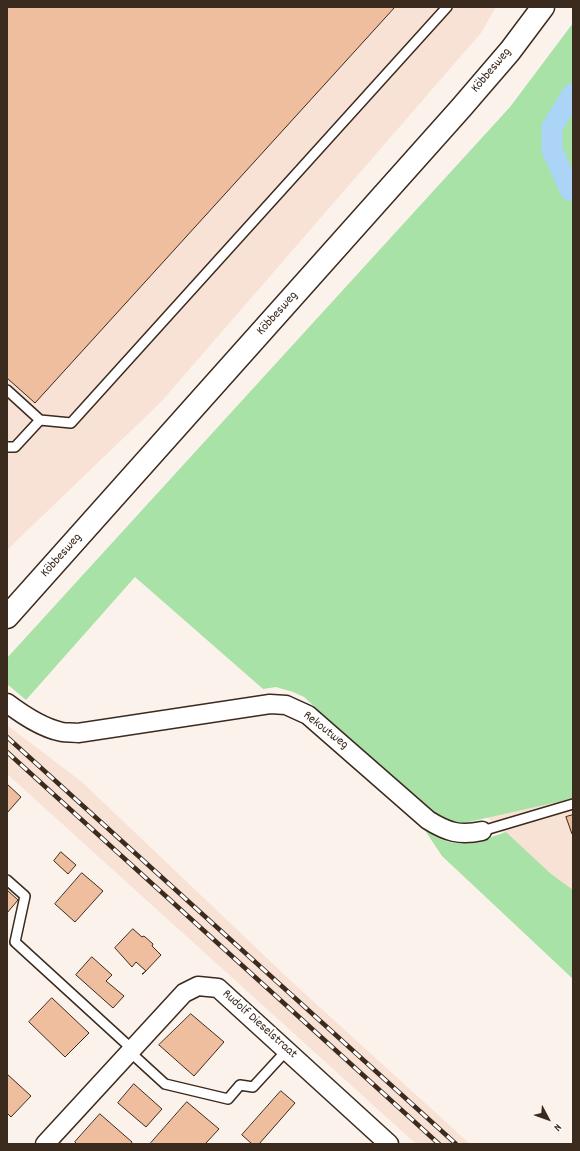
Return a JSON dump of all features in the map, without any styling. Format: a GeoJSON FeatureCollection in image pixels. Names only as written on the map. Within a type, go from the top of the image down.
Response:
{"type":"FeatureCollection","features":[{"type":"Feature","properties":{"kind":"main road","name":"Köbbesweg"},"geometry":{"type":"LineString","coordinates":[[7,617],[461,108],[510,50],[543,7]]}},
{"type":"Feature","properties":{"kind":"street","name":"Rekoutweg"},"geometry":{"type":"LineString","coordinates":[[7,703],[45,727],[62,732],[78,733],[270,704],[286,706],[308,715],[428,820],[440,828],[462,834],[482,832]]}},
{"type":"Feature","properties":{"kind":"street","name":"Rudolf Dieselstraat"},"geometry":{"type":"LineString","coordinates":[[45,1144],[184,993],[198,986],[218,988],[389,1144]]}},
{"type":"Feature","properties":{"kind":"lane"},"geometry":{"type":"LineString","coordinates":[[7,390],[40,420],[71,423],[447,7]]}},
{"type":"Feature","properties":{"kind":"lane"},"geometry":{"type":"LineString","coordinates":[[7,447],[15,447],[40,420]]}},
{"type":"Feature","properties":{"kind":"lane","name":"Rekoutweg"},"geometry":{"type":"LineString","coordinates":[[482,832],[573,804]]}},
{"type":"Feature","properties":{"kind":"lane"},"geometry":{"type":"LineString","coordinates":[[7,880],[26,896],[15,942],[131,1050],[165,1084],[228,1099],[240,1085],[253,1087],[286,1050]]}},
{"type":"Feature","properties":{"kind":"shaded area"},"geometry":{"type":"Polygon","coordinates":[[[7,7],[496,7],[481,33],[161,402],[7,550],[7,7]]]}},
{"type":"Feature","properties":{"kind":"shaded area"},"geometry":{"type":"Polygon","coordinates":[[[573,622],[573,898],[565,894],[480,810],[573,622]]]}},
{"type":"Feature","properties":{"kind":"shaded area"},"geometry":{"type":"Polygon","coordinates":[[[7,725],[82,782],[291,981],[470,1144],[416,1144],[7,774],[7,725]]]}},
{"type":"Feature","properties":{"kind":"green space"},"geometry":{"type":"Polygon","coordinates":[[[573,23],[573,797],[562,801],[464,823],[455,822],[437,815],[399,784],[304,697],[276,687],[263,689],[135,577],[26,700],[7,684],[7,658],[510,107],[573,23]]]}},
{"type":"Feature","properties":{"kind":"green space"},"geometry":{"type":"Polygon","coordinates":[[[424,829],[440,839],[459,843],[475,842],[506,832],[551,874],[573,890],[573,979],[442,856],[424,829]]]}},
{"type":"Feature","properties":{"kind":"building"},"geometry":{"type":"Polygon","coordinates":[[[7,7],[395,7],[35,403],[7,378],[7,7]]]}},
{"type":"Feature","properties":{"kind":"building"},"geometry":{"type":"Polygon","coordinates":[[[7,784],[21,797],[7,813],[7,784]]]}},
{"type":"Feature","properties":{"kind":"building"},"geometry":{"type":"Polygon","coordinates":[[[573,815],[573,834],[572,834],[566,817],[573,815]]]}},
{"type":"Feature","properties":{"kind":"building"},"geometry":{"type":"Polygon","coordinates":[[[61,852],[76,865],[68,874],[54,861],[61,852]]]}},
{"type":"Feature","properties":{"kind":"building"},"geometry":{"type":"Polygon","coordinates":[[[82,873],[103,891],[75,922],[55,904],[82,873]]]}},
{"type":"Feature","properties":{"kind":"building"},"geometry":{"type":"Polygon","coordinates":[[[7,890],[18,900],[7,913],[7,890]]]}},
{"type":"Feature","properties":{"kind":"building"},"geometry":{"type":"Polygon","coordinates":[[[133,929],[153,944],[152,946],[161,955],[146,971],[136,962],[132,967],[115,948],[133,929]]]}},
{"type":"Feature","properties":{"kind":"building"},"geometry":{"type":"Polygon","coordinates":[[[92,957],[112,975],[106,981],[124,996],[113,1008],[76,975],[92,957]]]}},
{"type":"Feature","properties":{"kind":"building"},"geometry":{"type":"Polygon","coordinates":[[[52,998],[89,1033],[65,1057],[29,1022],[52,998]]]}},
{"type":"Feature","properties":{"kind":"building"},"geometry":{"type":"Polygon","coordinates":[[[191,1014],[224,1042],[194,1076],[159,1045],[191,1014]]]}},
{"type":"Feature","properties":{"kind":"building"},"geometry":{"type":"Polygon","coordinates":[[[7,1074],[31,1096],[11,1117],[7,1113],[7,1074]]]}},
{"type":"Feature","properties":{"kind":"building"},"geometry":{"type":"Polygon","coordinates":[[[134,1084],[162,1109],[146,1127],[118,1103],[134,1084]]]}},
{"type":"Feature","properties":{"kind":"building"},"geometry":{"type":"Polygon","coordinates":[[[281,1091],[295,1103],[259,1144],[252,1144],[242,1135],[281,1091]]]}},
{"type":"Feature","properties":{"kind":"building"},"geometry":{"type":"Polygon","coordinates":[[[187,1102],[219,1129],[205,1144],[152,1144],[151,1143],[187,1102]]]}},
{"type":"Feature","properties":{"kind":"building"},"geometry":{"type":"Polygon","coordinates":[[[100,1114],[132,1142],[131,1144],[77,1144],[75,1142],[100,1114]]]}},
{"type":"Feature","properties":{"kind":"waterway"},"geometry":{"type":"LineString","coordinates":[[573,93],[552,127],[552,150],[570,190],[573,191]]}},
{"type":"Feature","properties":{"kind":"railway"},"geometry":{"type":"LineString","coordinates":[[7,737],[456,1144]]}},
{"type":"Feature","properties":{"kind":"railway"},"geometry":{"type":"LineString","coordinates":[[7,752],[439,1144]]}}]}
